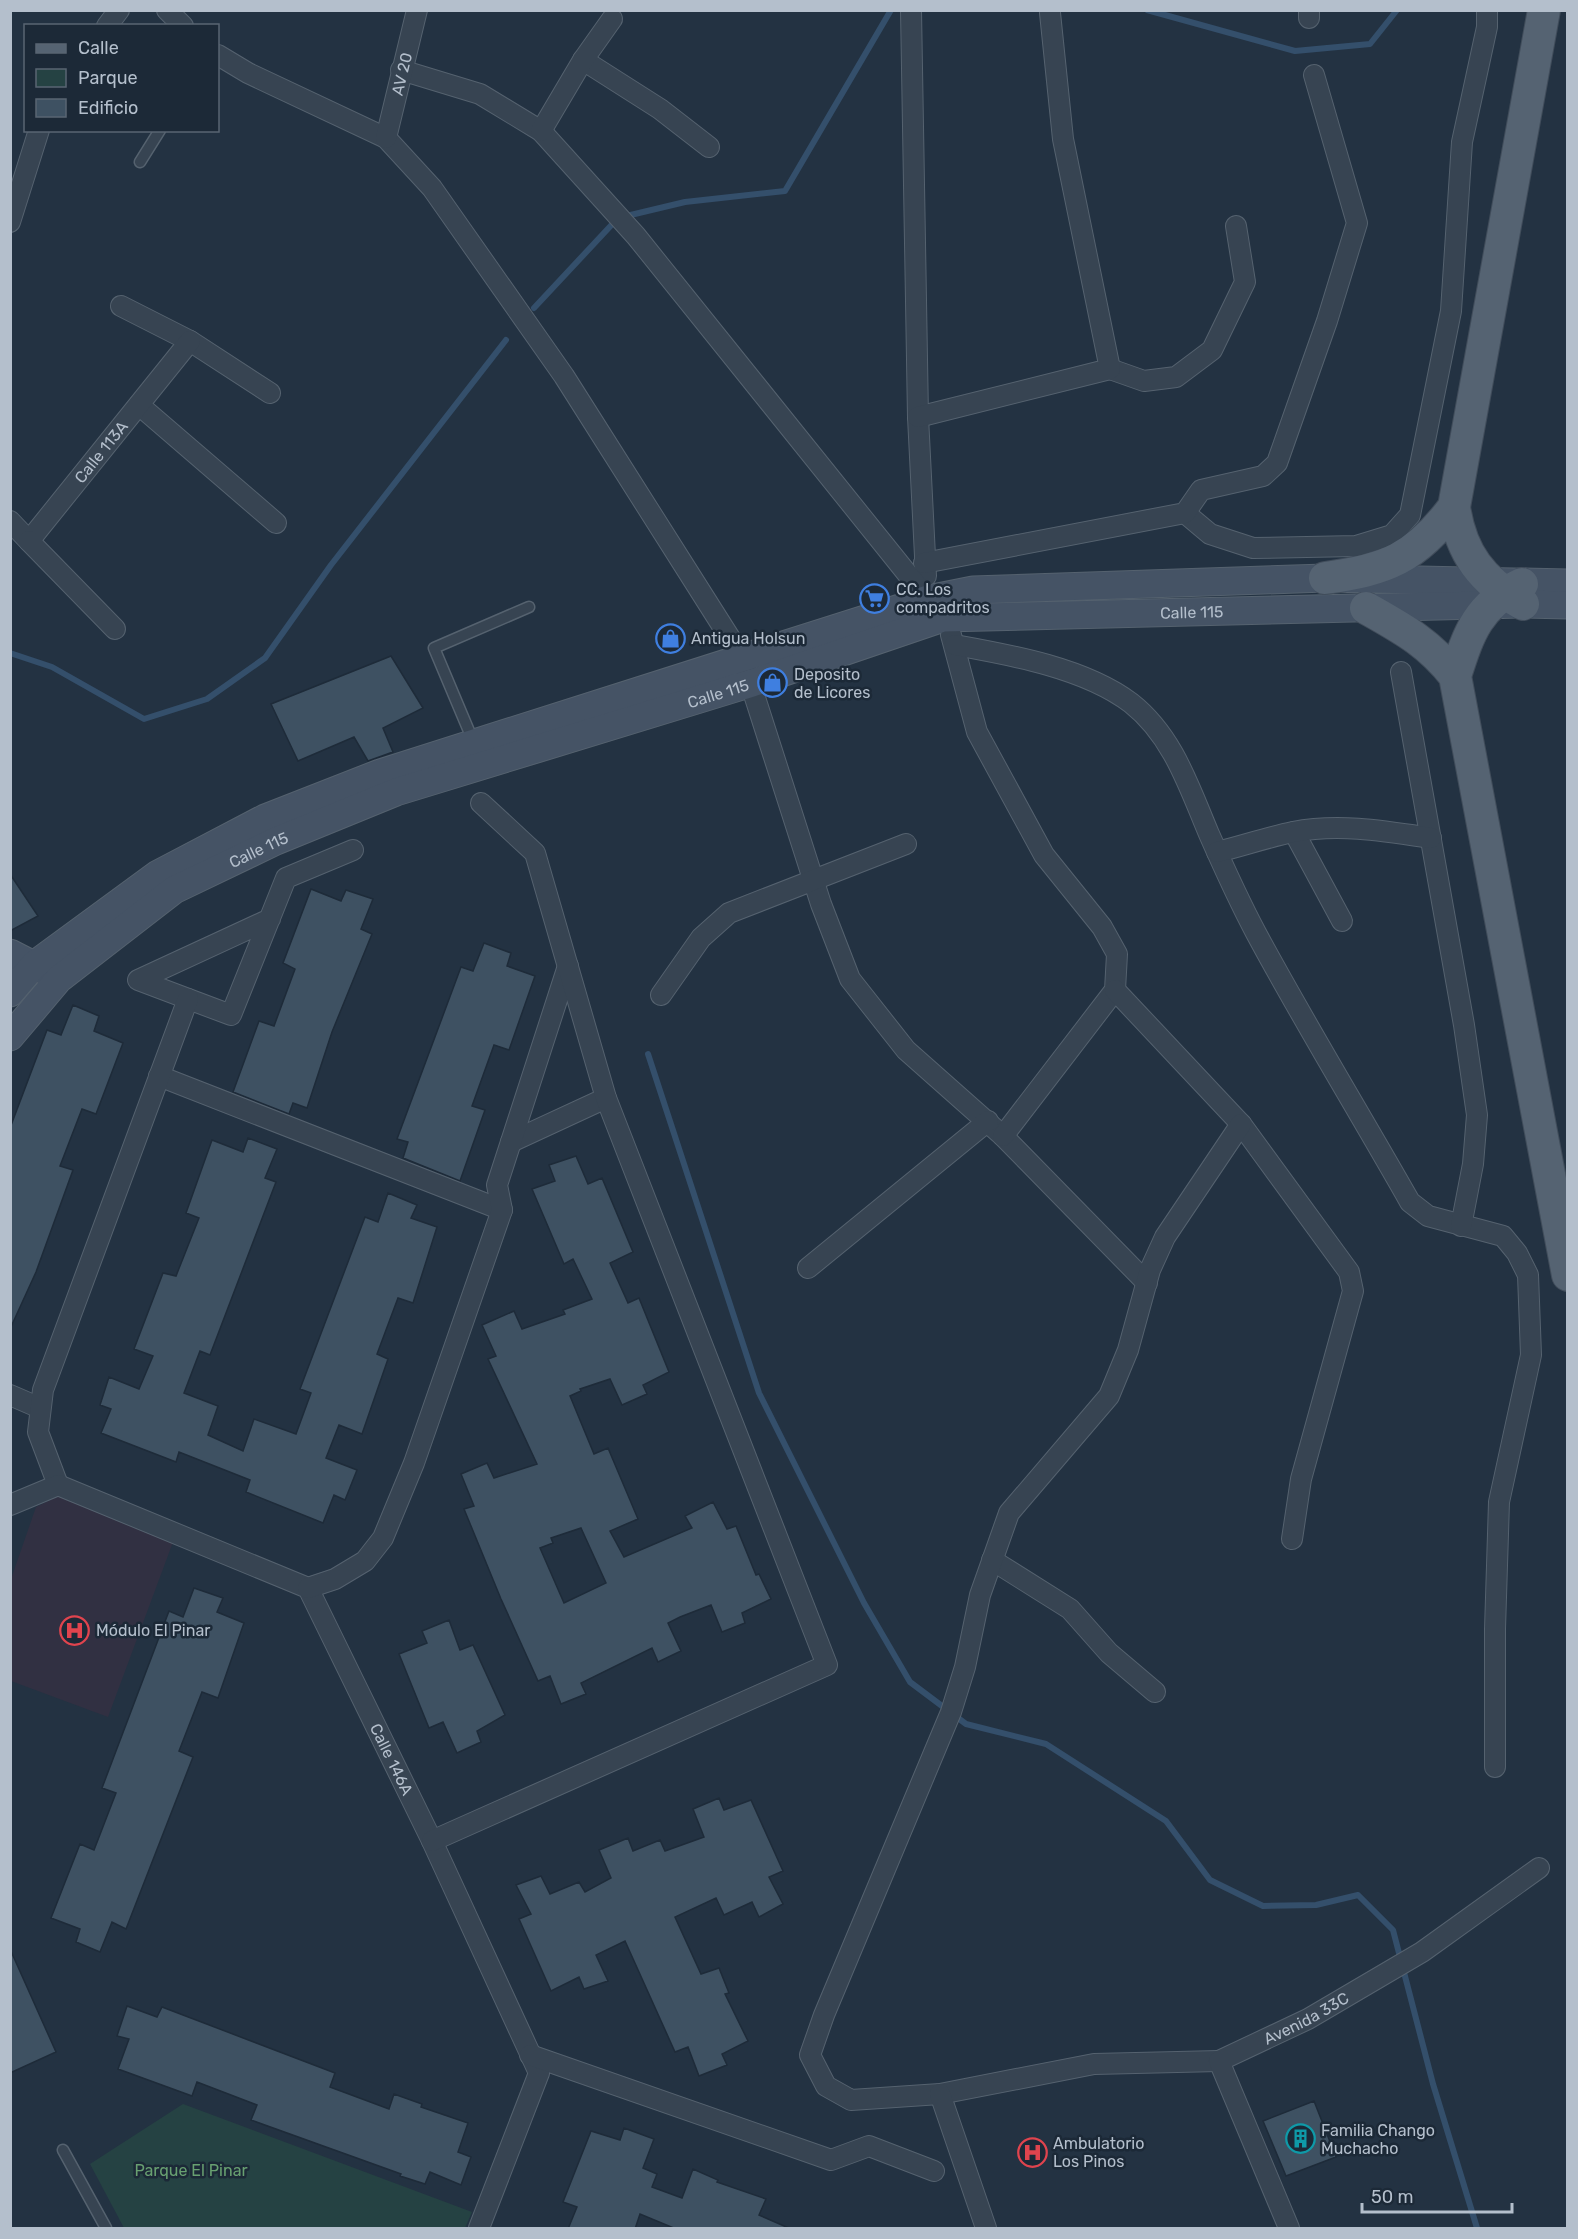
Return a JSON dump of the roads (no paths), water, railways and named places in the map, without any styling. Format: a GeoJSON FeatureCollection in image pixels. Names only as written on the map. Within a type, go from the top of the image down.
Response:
{"type":"FeatureCollection","features":[{"type":"Feature","properties":{"kind":"main road"},"geometry":{"type":"LineString","coordinates":[[1522,595],[1478,569],[1458,534],[1454,507],[1544,10]]}},
{"type":"Feature","properties":{"kind":"main road"},"geometry":{"type":"LineString","coordinates":[[1324,578],[1365,573],[1397,562],[1416,550],[1435,532],[1454,507]]}},
{"type":"Feature","properties":{"kind":"main road","name":"Calle 115"},"geometry":{"type":"LineString","coordinates":[[10,1037],[59,979],[174,890],[276,841],[396,792],[752,683],[935,609],[973,590],[1324,578],[1522,595]]}},
{"type":"Feature","properties":{"kind":"main road"},"geometry":{"type":"LineString","coordinates":[[1455,676],[1467,639],[1522,595],[1568,583]]}},
{"type":"Feature","properties":{"kind":"main road","name":"Calle 115"},"geometry":{"type":"LineString","coordinates":[[10,993],[34,965],[158,874],[265,818],[380,773],[742,657],[935,609],[1366,608],[1522,595]]}},
{"type":"Feature","properties":{"kind":"main road"},"geometry":{"type":"LineString","coordinates":[[1366,608],[1415,636],[1437,652],[1455,676],[1568,1275]]}},
{"type":"Feature","properties":{"kind":"main road"},"geometry":{"type":"LineString","coordinates":[[10,953],[59,979]]}},
{"type":"Feature","properties":{"kind":"street"},"geometry":{"type":"LineString","coordinates":[[108,24],[119,10]]}},
{"type":"Feature","properties":{"kind":"street"},"geometry":{"type":"LineString","coordinates":[[166,10],[181,24]]}},
{"type":"Feature","properties":{"kind":"street","name":"AV 20"},"geometry":{"type":"LineString","coordinates":[[386,138],[417,10]]}},
{"type":"Feature","properties":{"kind":"street"},"geometry":{"type":"LineString","coordinates":[[911,10],[918,417],[924,563],[935,609]]}},
{"type":"Feature","properties":{"kind":"street"},"geometry":{"type":"LineString","coordinates":[[1185,513],[1210,534],[1253,548],[1356,546],[1392,535],[1410,515],[1451,311],[1462,142],[1487,27],[1487,10]]}},
{"type":"Feature","properties":{"kind":"street"},"geometry":{"type":"LineString","coordinates":[[1050,14],[1063,139],[1110,369]]}},
{"type":"Feature","properties":{"kind":"street"},"geometry":{"type":"LineString","coordinates":[[541,131],[583,60],[612,19]]}},
{"type":"Feature","properties":{"kind":"street"},"geometry":{"type":"LineString","coordinates":[[219,56],[248,73],[386,138],[432,188],[564,376],[742,657],[813,879],[850,979],[906,1050],[988,1121],[1147,1283]]}},
{"type":"Feature","properties":{"kind":"street"},"geometry":{"type":"LineString","coordinates":[[583,60],[660,109],[709,147]]}},
{"type":"Feature","properties":{"kind":"street"},"geometry":{"type":"LineString","coordinates":[[402,70],[480,94],[541,131],[636,236],[935,609],[955,645],[977,732],[1044,855],[1102,927],[1117,954],[1115,990],[1003,1136]]}},
{"type":"Feature","properties":{"kind":"street"},"geometry":{"type":"LineString","coordinates":[[924,563],[1185,513],[1201,490],[1263,476],[1277,463],[1328,321],[1357,223],[1314,75]]}},
{"type":"Feature","properties":{"kind":"street"},"geometry":{"type":"LineString","coordinates":[[10,222],[38,132]]}},
{"type":"Feature","properties":{"kind":"street"},"geometry":{"type":"LineString","coordinates":[[918,417],[1110,369],[1144,381],[1176,377],[1212,350],[1245,282],[1236,226]]}},
{"type":"Feature","properties":{"kind":"street"},"geometry":{"type":"LineString","coordinates":[[121,306],[190,341],[270,393]]}},
{"type":"Feature","properties":{"kind":"street","name":"Calle 113A"},"geometry":{"type":"LineString","coordinates":[[28,541],[190,341]]}},
{"type":"Feature","properties":{"kind":"street"},"geometry":{"type":"LineString","coordinates":[[139,405],[276,523]]}},
{"type":"Feature","properties":{"kind":"street"},"geometry":{"type":"LineString","coordinates":[[10,521],[115,629]]}},
{"type":"Feature","properties":{"kind":"street"},"geometry":{"type":"LineString","coordinates":[[955,645],[1026,658],[1070,672],[1131,703],[1173,749],[1217,852],[1256,933],[1410,1202],[1428,1216],[1503,1236],[1517,1253],[1528,1275],[1531,1356],[1499,1502],[1495,1629],[1495,1767]]}},
{"type":"Feature","properties":{"kind":"street"},"geometry":{"type":"LineString","coordinates":[[1401,672],[1464,1025],[1477,1115],[1473,1164],[1461,1226]]}},
{"type":"Feature","properties":{"kind":"street"},"geometry":{"type":"LineString","coordinates":[[432,1841],[827,1665],[606,1098],[535,853],[481,803]]}},
{"type":"Feature","properties":{"kind":"street"},"geometry":{"type":"LineString","coordinates":[[1217,852],[1294,832],[1370,829],[1431,838]]}},
{"type":"Feature","properties":{"kind":"street"},"geometry":{"type":"LineString","coordinates":[[1294,832],[1342,921]]}},
{"type":"Feature","properties":{"kind":"street"},"geometry":{"type":"LineString","coordinates":[[662,995],[701,938],[729,912],[906,844]]}},
{"type":"Feature","properties":{"kind":"street"},"geometry":{"type":"LineString","coordinates":[[270,919],[138,980],[231,1015],[270,919],[286,879],[353,850]]}},
{"type":"Feature","properties":{"kind":"street"},"geometry":{"type":"LineString","coordinates":[[10,1505],[58,1485],[308,1588],[335,1579],[365,1561],[383,1538],[414,1463],[502,1210],[497,1185],[568,966]]}},
{"type":"Feature","properties":{"kind":"street"},"geometry":{"type":"LineString","coordinates":[[1115,990],[1241,1124],[1349,1272],[1353,1292],[1301,1479],[1292,1539]]}},
{"type":"Feature","properties":{"kind":"street"},"geometry":{"type":"LineString","coordinates":[[58,1485],[38,1431],[43,1390],[188,999]]}},
{"type":"Feature","properties":{"kind":"street"},"geometry":{"type":"LineString","coordinates":[[159,1076],[502,1210]]}},
{"type":"Feature","properties":{"kind":"street"},"geometry":{"type":"LineString","coordinates":[[511,1142],[606,1098]]}},
{"type":"Feature","properties":{"kind":"street"},"geometry":{"type":"LineString","coordinates":[[808,1268],[988,1121]]}},
{"type":"Feature","properties":{"kind":"street"},"geometry":{"type":"LineString","coordinates":[[1241,1124],[1165,1237],[1147,1283],[1128,1350],[1109,1396],[1009,1513],[980,1594],[965,1667],[951,1712],[824,2015],[810,2055],[826,2086],[850,2100],[940,2094],[1094,2064],[1219,2061],[1289,2229]]}},
{"type":"Feature","properties":{"kind":"street"},"geometry":{"type":"LineString","coordinates":[[10,1395],[40,1408]]}},
{"type":"Feature","properties":{"kind":"street"},"geometry":{"type":"LineString","coordinates":[[992,1560],[1070,1609],[1109,1653],[1155,1692]]}},
{"type":"Feature","properties":{"kind":"street","name":"Calle 146A"},"geometry":{"type":"LineString","coordinates":[[308,1588],[432,1841],[539,2073],[479,2229]]}},
{"type":"Feature","properties":{"kind":"street","name":"Avenida 33C"},"geometry":{"type":"LineString","coordinates":[[1219,2061],[1308,2019],[1422,1952],[1539,1868]]}},
{"type":"Feature","properties":{"kind":"street"},"geometry":{"type":"LineString","coordinates":[[531,2055],[831,2160],[869,2146],[934,2171]]}},
{"type":"Feature","properties":{"kind":"street"},"geometry":{"type":"LineString","coordinates":[[940,2094],[986,2229]]}},
{"type":"Feature","properties":{"kind":"lane"},"geometry":{"type":"LineString","coordinates":[[140,162],[159,132]]}},
{"type":"Feature","properties":{"kind":"lane"},"geometry":{"type":"LineString","coordinates":[[474,743],[434,648],[528,607]]}},
{"type":"Feature","properties":{"kind":"lane"},"geometry":{"type":"LineString","coordinates":[[63,2150],[106,2229]]}},
{"type":"Feature","properties":{"kind":"waterway"},"geometry":{"type":"LineString","coordinates":[[534,308],[618,218],[685,202],[785,191],[891,10]]}},
{"type":"Feature","properties":{"kind":"waterway"},"geometry":{"type":"LineString","coordinates":[[1147,10],[1295,51],[1370,44],[1397,10]]}},
{"type":"Feature","properties":{"kind":"waterway"},"geometry":{"type":"LineString","coordinates":[[10,653],[52,667],[144,719],[207,699],[265,658],[331,565],[506,340]]}},
{"type":"Feature","properties":{"kind":"waterway"},"geometry":{"type":"LineString","coordinates":[[648,1054],[759,1393],[864,1603],[910,1682],[966,1724],[1046,1744],[1166,1821],[1210,1880],[1263,1906],[1316,1905],[1358,1895],[1393,1930],[1433,2084],[1477,2228]]}},
{"type":"Feature","properties":{"kind":"place","name":"CC. Los compadritos"},"geometry":{"type":"Point","coordinates":[875,598]}},
{"type":"Feature","properties":{"kind":"place","name":"Antigua Holsun"},"geometry":{"type":"Point","coordinates":[670,638]}},
{"type":"Feature","properties":{"kind":"place","name":"Deposito de Licores"},"geometry":{"type":"Point","coordinates":[773,683]}},
{"type":"Feature","properties":{"kind":"place","name":"Módulo El Pinar"},"geometry":{"type":"Point","coordinates":[75,1630]}},
{"type":"Feature","properties":{"kind":"place","name":"Familia Chango Muchacho"},"geometry":{"type":"Point","coordinates":[1300,2139]}},
{"type":"Feature","properties":{"kind":"place","name":"Ambulatorio Los Pinos"},"geometry":{"type":"Point","coordinates":[1032,2152]}},
{"type":"Feature","properties":{"kind":"park label","name":"Parque El Pinar"},"geometry":{"type":"Point","coordinates":[191,2170]}}]}
